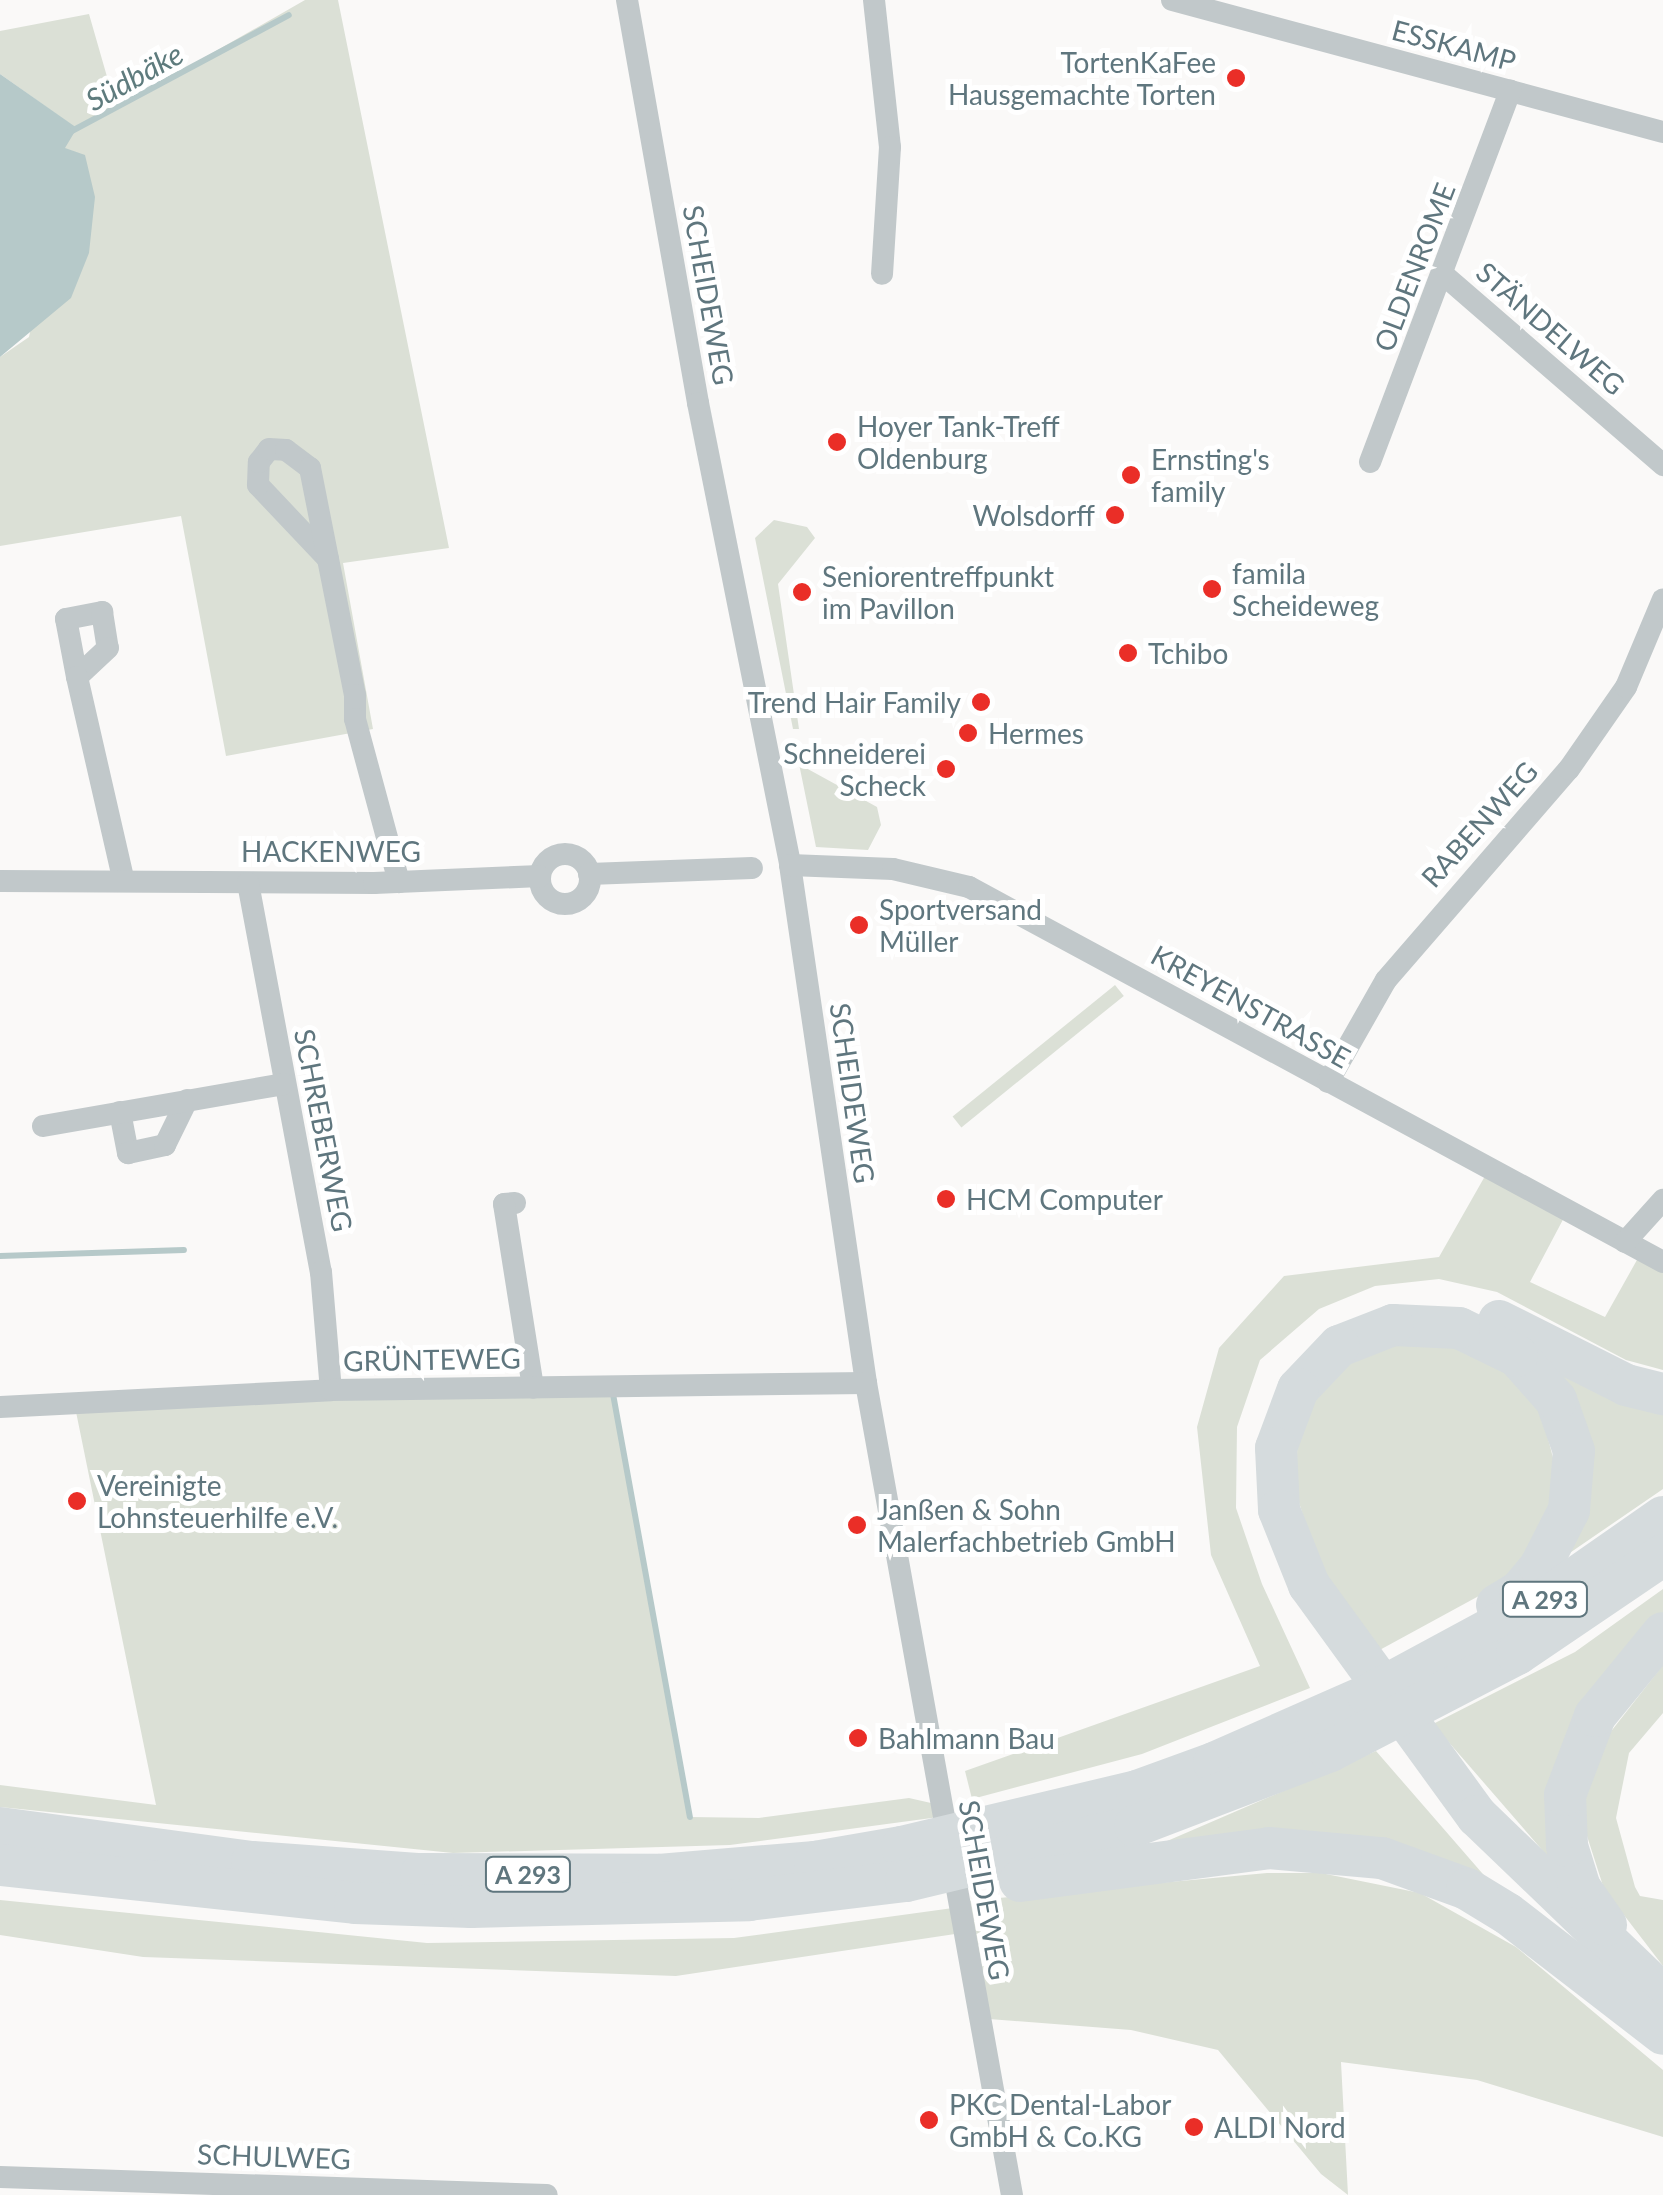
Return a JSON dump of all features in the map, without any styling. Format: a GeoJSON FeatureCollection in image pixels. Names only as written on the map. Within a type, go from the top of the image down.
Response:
{"type":"FeatureCollection","features":[{"type":"Feature","properties":{"kind":"highway"},"geometry":{"type":"LineString","coordinates":[[1659,2011],[1439,1802],[1334,1669],[1278,1582],[1257,1522],[1251,1464],[1259,1421],[1296,1360],[1349,1318],[1382,1308],[1431,1303],[1476,1312],[1626,1385],[1663,1394]]}},
{"type":"Feature","properties":{"kind":"highway"},"geometry":{"type":"LineString","coordinates":[[1430,1682],[1458,1628],[1520,1591],[1557,1540],[1574,1480],[1567,1424],[1540,1379],[1490,1339],[1426,1323],[1362,1334],[1318,1364],[1298,1389],[1276,1448],[1278,1510],[1291,1547],[1339,1635],[1477,1816],[1659,2011]]}},
{"type":"Feature","properties":{"kind":"highway","name":"A 293"},"geometry":{"type":"LineString","coordinates":[[1430,1682],[1663,1516]]}},
{"type":"Feature","properties":{"kind":"highway","name":"A 293"},"geometry":{"type":"LineString","coordinates":[[0,1865],[356,1902],[471,1908],[587,1908],[851,1890],[1135,1826],[1430,1682],[1517,1654],[1663,1555]]}},
{"type":"Feature","properties":{"kind":"highway"},"geometry":{"type":"LineString","coordinates":[[1659,2011],[1580,1888],[1564,1820],[1580,1744],[1620,1680],[1663,1633]]}},
{"type":"Feature","properties":{"kind":"highway","name":"A 293"},"geometry":{"type":"LineString","coordinates":[[0,1828],[252,1862],[422,1874],[659,1875],[815,1862],[905,1875]]}},
{"type":"Feature","properties":{"kind":"highway"},"geometry":{"type":"LineString","coordinates":[[993,1859],[1270,1848],[1382,1858],[1467,1888],[1659,2011]]}},
{"type":"Feature","properties":{"kind":"street","name":"SCHEIDEWEG"},"geometry":{"type":"LineString","coordinates":[[627,0],[698,403],[790,865],[866,1383],[1012,2195]]}},
{"type":"Feature","properties":{"kind":"street"},"geometry":{"type":"LineString","coordinates":[[874,0],[890,148],[882,274]]}},
{"type":"Feature","properties":{"kind":"street","name":"ESSKAMP"},"geometry":{"type":"LineString","coordinates":[[1172,0],[1663,132]]}},
{"type":"Feature","properties":{"kind":"street","name":"OLDENROME"},"geometry":{"type":"LineString","coordinates":[[1370,462],[1445,276],[1510,91]]}},
{"type":"Feature","properties":{"kind":"street","name":"STÄNDELWEG"},"geometry":{"type":"LineString","coordinates":[[1445,276],[1663,465]]}},
{"type":"Feature","properties":{"kind":"street"},"geometry":{"type":"LineString","coordinates":[[328,559],[355,719],[399,882]]}},
{"type":"Feature","properties":{"kind":"street","name":"RABENWEG"},"geometry":{"type":"LineString","coordinates":[[1328,1082],[1386,980],[1569,768],[1615,702],[1663,599]]}},
{"type":"Feature","properties":{"kind":"street"},"geometry":{"type":"LineString","coordinates":[[78,677],[124,878]]}},
{"type":"Feature","properties":{"kind":"street","name":"HACKENWEG"},"geometry":{"type":"LineString","coordinates":[[0,881],[124,878],[248,883],[399,882],[540,876],[552,857],[568,854],[590,874],[752,868]]}},
{"type":"Feature","properties":{"kind":"street","name":"KREYENSTRASSE"},"geometry":{"type":"LineString","coordinates":[[790,865],[893,869],[969,887],[1663,1262]]}},
{"type":"Feature","properties":{"kind":"street"},"geometry":{"type":"LineString","coordinates":[[540,876],[543,892],[566,904],[587,891],[590,874]]}},
{"type":"Feature","properties":{"kind":"street","name":"SCHREBERWEG"},"geometry":{"type":"LineString","coordinates":[[248,883],[321,1272],[331,1390]]}},
{"type":"Feature","properties":{"kind":"street"},"geometry":{"type":"LineString","coordinates":[[42,1126],[283,1084]]}},
{"type":"Feature","properties":{"kind":"street"},"geometry":{"type":"LineString","coordinates":[[120,1112],[128,1152],[165,1145],[187,1100]]}},
{"type":"Feature","properties":{"kind":"street"},"geometry":{"type":"LineString","coordinates":[[1625,1242],[1663,1200]]}},
{"type":"Feature","properties":{"kind":"street"},"geometry":{"type":"LineString","coordinates":[[503,1204],[533,1388]]}},
{"type":"Feature","properties":{"kind":"street","name":"GRÜNTEWEG"},"geometry":{"type":"LineString","coordinates":[[0,1407],[331,1390],[866,1383]]}},
{"type":"Feature","properties":{"kind":"street","name":"SCHULWEG"},"geometry":{"type":"LineString","coordinates":[[0,2176],[547,2195]]}},
{"type":"Feature","properties":{"kind":"shaded area"},"geometry":{"type":"Polygon","coordinates":[[[305,0],[338,0],[449,548],[343,563],[373,729],[226,756],[181,516],[0,546],[0,357],[29,337],[70,152],[64,148],[76,128],[0,74],[0,31],[89,14],[116,108],[305,0]]]}},
{"type":"Feature","properties":{"kind":"shaded area"},"geometry":{"type":"Polygon","coordinates":[[[0,74],[77,128],[65,148],[85,155],[95,197],[89,253],[71,298],[0,357],[0,74]]]}},
{"type":"Feature","properties":{"kind":"shaded area"},"geometry":{"type":"Polygon","coordinates":[[[774,520],[807,527],[815,538],[778,584],[799,729],[793,729],[755,538],[774,520]]]}},
{"type":"Feature","properties":{"kind":"shaded area"},"geometry":{"type":"Polygon","coordinates":[[[804,757],[806,768],[877,807],[881,825],[868,850],[816,847],[798,759],[804,757]]]}},
{"type":"Feature","properties":{"kind":"shaded area"},"geometry":{"type":"Polygon","coordinates":[[[1115,985],[1124,996],[961,1127],[953,1117],[1115,985]]]}},
{"type":"Feature","properties":{"kind":"shaded area"},"geometry":{"type":"Polygon","coordinates":[[[1489,1169],[1567,1212],[1530,1282],[1605,1317],[1642,1251],[1663,1262],[1663,1370],[1626,1360],[1497,1292],[1439,1279],[1375,1286],[1319,1309],[1260,1360],[1237,1427],[1236,1508],[1262,1584],[1310,1688],[1142,1754],[972,1799],[965,1771],[1260,1666],[1211,1555],[1197,1427],[1219,1348],[1284,1276],[1439,1257],[1489,1169]]]}},
{"type":"Feature","properties":{"kind":"shaded area"},"geometry":{"type":"Polygon","coordinates":[[[1442,1334],[1504,1362],[1540,1408],[1557,1473],[1541,1534],[1499,1585],[1376,1652],[1320,1569],[1296,1493],[1298,1418],[1325,1367],[1379,1338],[1442,1334]]]}},
{"type":"Feature","properties":{"kind":"shaded area"},"geometry":{"type":"Polygon","coordinates":[[[1539,1352],[1663,1408],[1663,1489],[1558,1561],[1584,1500],[1539,1352]]]}},
{"type":"Feature","properties":{"kind":"shaded area"},"geometry":{"type":"Polygon","coordinates":[[[612,1388],[690,1817],[759,1818],[909,1798],[931,1803],[939,1817],[730,1845],[453,1853],[0,1807],[0,1785],[156,1805],[74,1402],[612,1388]]]}},
{"type":"Feature","properties":{"kind":"shaded area"},"geometry":{"type":"Polygon","coordinates":[[[1663,1589],[1663,1622],[1582,1718],[1569,1881],[1433,1724],[1575,1652],[1663,1589]]]}},
{"type":"Feature","properties":{"kind":"shaded area"},"geometry":{"type":"Polygon","coordinates":[[[1663,1665],[1663,1713],[1629,1753],[1616,1818],[1640,1896],[1663,1900],[1663,1966],[1604,1889],[1579,1811],[1598,1748],[1663,1665]]]}},
{"type":"Feature","properties":{"kind":"shaded area"},"geometry":{"type":"Polygon","coordinates":[[[1376,1751],[1502,1896],[1406,1852],[1144,1851],[1376,1751]]]}},
{"type":"Feature","properties":{"kind":"shaded area"},"geometry":{"type":"Polygon","coordinates":[[[1267,1873],[1321,1873],[1420,1893],[1516,1947],[1663,2070],[1663,2137],[1477,2080],[1341,2062],[1348,2195],[1321,2174],[1218,2050],[1131,2030],[989,2019],[966,1901],[1267,1873]]]}},
{"type":"Feature","properties":{"kind":"shaded area"},"geometry":{"type":"Polygon","coordinates":[[[0,1900],[427,1943],[734,1938],[953,1908],[955,1934],[676,1976],[143,1957],[0,1935],[0,1900]]]}},
{"type":"Feature","properties":{"kind":"waterway","name":"Südbäke"},"geometry":{"type":"LineString","coordinates":[[70,132],[289,15]]}},
{"type":"Feature","properties":{"kind":"waterway"},"geometry":{"type":"LineString","coordinates":[[0,1256],[184,1250]]}},
{"type":"Feature","properties":{"kind":"waterway"},"geometry":{"type":"LineString","coordinates":[[613,1394],[690,1817]]}},
{"type":"Feature","properties":{"kind":"place","name":"TortenKaFee Hausgemachte Torten"},"geometry":{"type":"Point","coordinates":[1236,78]}},
{"type":"Feature","properties":{"kind":"place","name":"Hoyer Tank-Treff Oldenburg"},"geometry":{"type":"Point","coordinates":[837,442]}},
{"type":"Feature","properties":{"kind":"place","name":"Ernsting's family"},"geometry":{"type":"Point","coordinates":[1131,475]}},
{"type":"Feature","properties":{"kind":"place","name":"Wolsdorff"},"geometry":{"type":"Point","coordinates":[1115,515]}},
{"type":"Feature","properties":{"kind":"place","name":"famila Scheideweg"},"geometry":{"type":"Point","coordinates":[1212,589]}},
{"type":"Feature","properties":{"kind":"place","name":"Seniorentreffpunkt im Pavillon"},"geometry":{"type":"Point","coordinates":[802,592]}},
{"type":"Feature","properties":{"kind":"place","name":"Tchibo"},"geometry":{"type":"Point","coordinates":[1128,653]}},
{"type":"Feature","properties":{"kind":"place","name":"Trend Hair Family"},"geometry":{"type":"Point","coordinates":[981,702]}},
{"type":"Feature","properties":{"kind":"place","name":"Hermes"},"geometry":{"type":"Point","coordinates":[968,733]}},
{"type":"Feature","properties":{"kind":"place","name":"Schneiderei Scheck"},"geometry":{"type":"Point","coordinates":[946,769]}},
{"type":"Feature","properties":{"kind":"place","name":"Sportversand Müller"},"geometry":{"type":"Point","coordinates":[859,925]}},
{"type":"Feature","properties":{"kind":"place","name":"HCM Computer"},"geometry":{"type":"Point","coordinates":[946,1199]}},
{"type":"Feature","properties":{"kind":"place","name":"Vereinigte Lohnsteuerhilfe e.V."},"geometry":{"type":"Point","coordinates":[77,1501]}},
{"type":"Feature","properties":{"kind":"place","name":"Janßen & Sohn Malerfachbetrieb GmbH"},"geometry":{"type":"Point","coordinates":[857,1525]}},
{"type":"Feature","properties":{"kind":"place","name":"Bahlmann Bau"},"geometry":{"type":"Point","coordinates":[858,1738]}},
{"type":"Feature","properties":{"kind":"place","name":"PKC Dental-Labor GmbH & Co.KG"},"geometry":{"type":"Point","coordinates":[929,2120]}},
{"type":"Feature","properties":{"kind":"place","name":"ALDI Nord"},"geometry":{"type":"Point","coordinates":[1194,2127]}}]}
